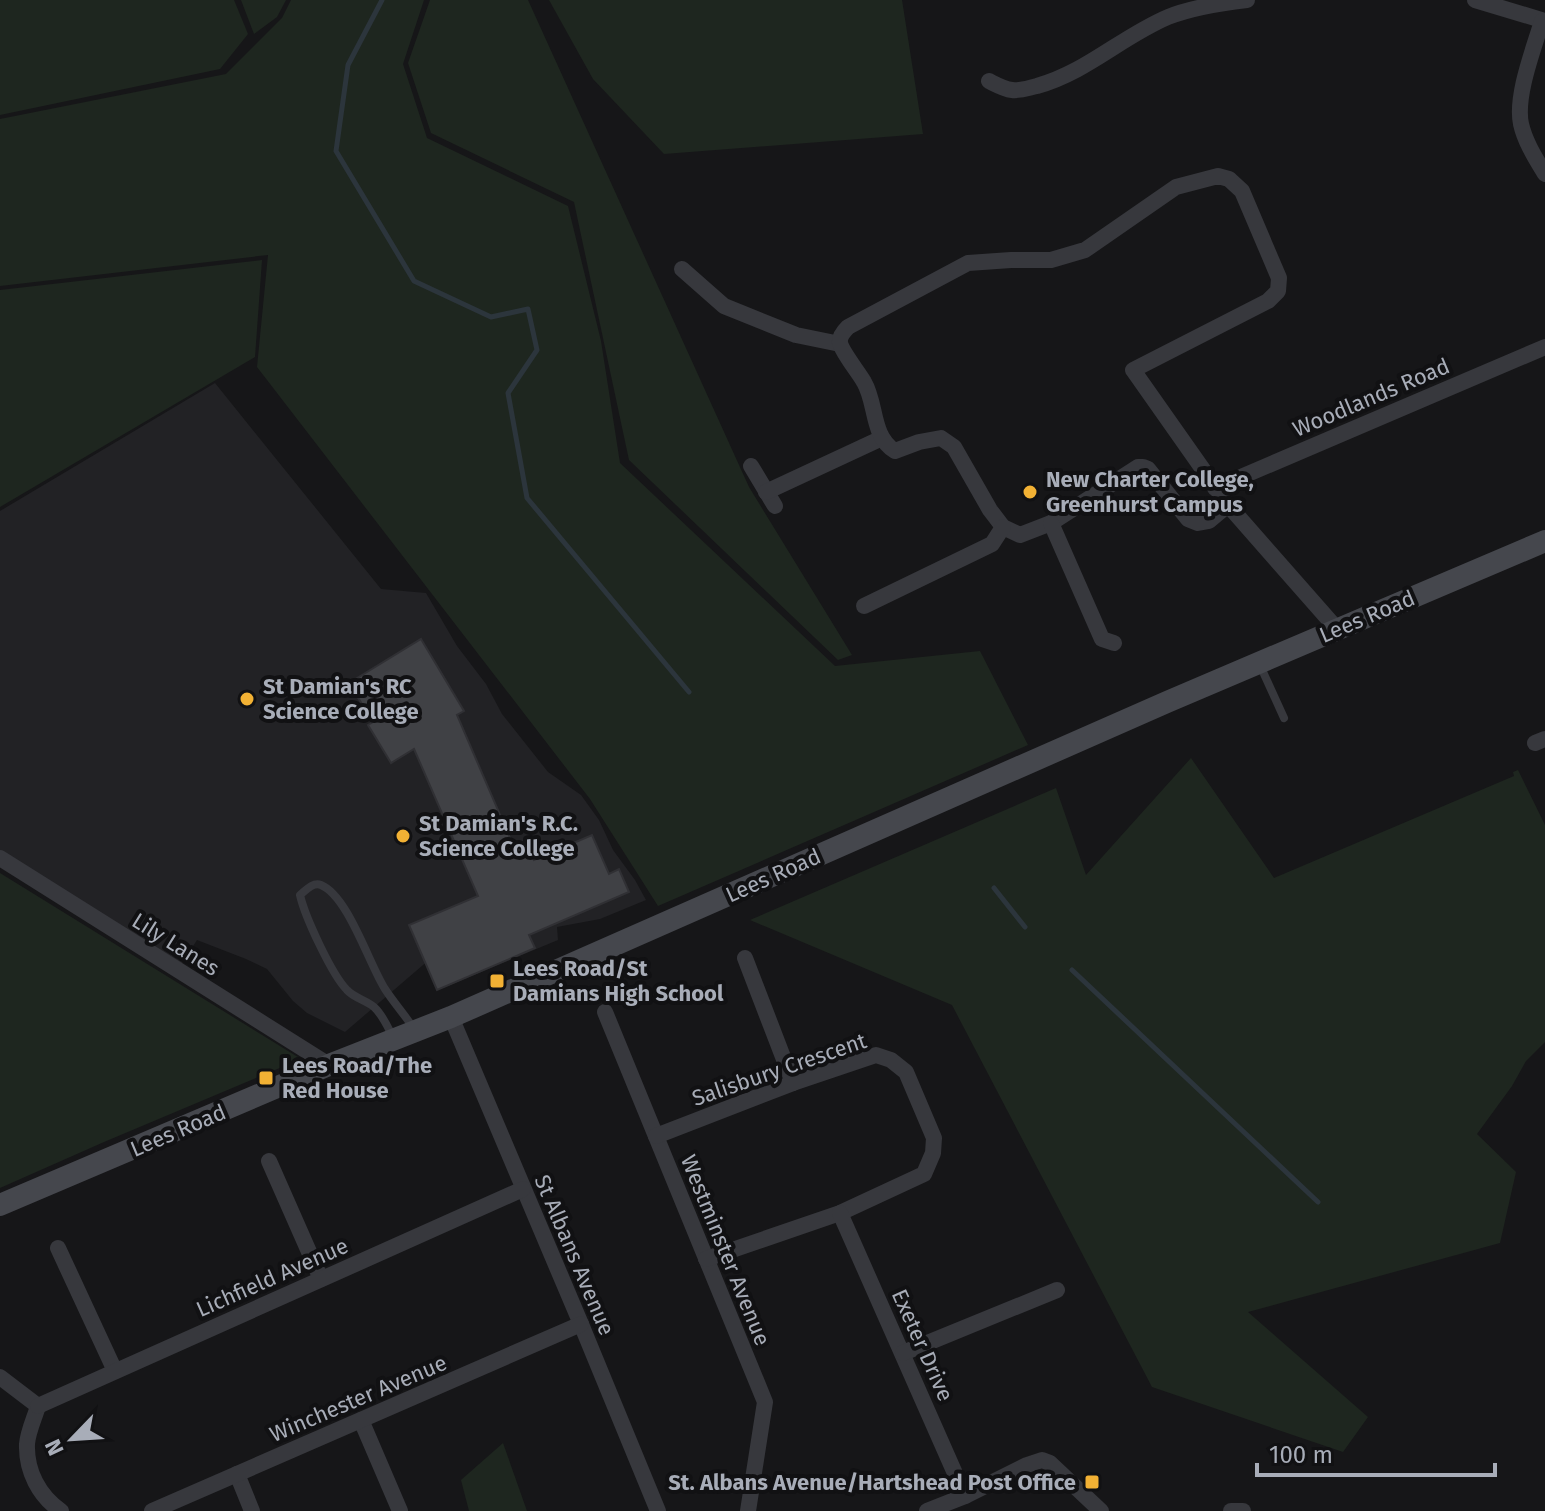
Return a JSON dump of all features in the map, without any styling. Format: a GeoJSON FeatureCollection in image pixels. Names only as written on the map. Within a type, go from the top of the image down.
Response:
{"type":"FeatureCollection","features":[{"type":"Feature","properties":{"kind":"main road","name":"Lees Road"},"geometry":{"type":"LineString","coordinates":[[0,1205],[329,1065],[451,1017],[1545,541]]}},
{"type":"Feature","properties":{"kind":"street"},"geometry":{"type":"LineString","coordinates":[[989,81],[1009,90],[1056,81],[1167,17],[1183,11],[1247,0]]}},
{"type":"Feature","properties":{"kind":"street"},"geometry":{"type":"LineString","coordinates":[[1475,0],[1544,21],[1522,92],[1520,123],[1545,174]]}},
{"type":"Feature","properties":{"kind":"street"},"geometry":{"type":"LineString","coordinates":[[1228,505],[1209,521],[1198,523],[1188,519],[1148,469],[1138,467],[1051,523],[1020,535],[1003,527],[954,447],[941,438],[895,451],[886,445],[878,429],[867,386],[840,344],[841,335],[848,327],[968,263],[1051,260],[1085,250],[1176,187],[1218,176],[1229,179],[1242,191],[1279,278],[1278,291],[1268,301],[1133,370],[1228,505],[1337,629]]}},
{"type":"Feature","properties":{"kind":"street"},"geometry":{"type":"LineString","coordinates":[[682,269],[724,306],[796,335],[840,344]]}},
{"type":"Feature","properties":{"kind":"street","name":"Woodlands Road"},"geometry":{"type":"LineString","coordinates":[[1215,488],[1545,347]]}},
{"type":"Feature","properties":{"kind":"street"},"geometry":{"type":"LineString","coordinates":[[751,466],[771,499],[882,438]]}},
{"type":"Feature","properties":{"kind":"street"},"geometry":{"type":"LineString","coordinates":[[1051,523],[1102,639],[1114,643]]}},
{"type":"Feature","properties":{"kind":"street"},"geometry":{"type":"LineString","coordinates":[[864,606],[992,544],[1003,527]]}},
{"type":"Feature","properties":{"kind":"street","name":"Lily Lanes"},"geometry":{"type":"LineString","coordinates":[[0,858],[329,1065]]}},
{"type":"Feature","properties":{"kind":"street"},"geometry":{"type":"LineString","coordinates":[[745,958],[793,1083]]}},
{"type":"Feature","properties":{"kind":"street","name":"Westminster Avenue"},"geometry":{"type":"LineString","coordinates":[[605,1012],[765,1402],[748,1511]]}},
{"type":"Feature","properties":{"kind":"street","name":"St Albans Avenue"},"geometry":{"type":"LineString","coordinates":[[451,1017],[658,1511]]}},
{"type":"Feature","properties":{"kind":"street","name":"Salisbury Crescent"},"geometry":{"type":"LineString","coordinates":[[656,1136],[793,1083],[876,1055],[891,1060],[906,1072],[934,1138],[933,1153],[924,1174],[840,1213],[706,1259]]}},
{"type":"Feature","properties":{"kind":"street"},"geometry":{"type":"LineString","coordinates":[[269,1161],[321,1279]]}},
{"type":"Feature","properties":{"kind":"street","name":"Lichfield Avenue"},"geometry":{"type":"LineString","coordinates":[[38,1406],[523,1189]]}},
{"type":"Feature","properties":{"kind":"street","name":"Exeter Drive"},"geometry":{"type":"LineString","coordinates":[[840,1213],[965,1496]]}},
{"type":"Feature","properties":{"kind":"street"},"geometry":{"type":"LineString","coordinates":[[58,1248],[115,1371]]}},
{"type":"Feature","properties":{"kind":"street"},"geometry":{"type":"LineString","coordinates":[[903,1353],[1057,1290]]}},
{"type":"Feature","properties":{"kind":"street","name":"Winchester Avenue"},"geometry":{"type":"LineString","coordinates":[[152,1511],[581,1324]]}},
{"type":"Feature","properties":{"kind":"street"},"geometry":{"type":"LineString","coordinates":[[0,1377],[38,1406],[27,1442],[31,1474],[48,1502],[61,1511]]}},
{"type":"Feature","properties":{"kind":"street"},"geometry":{"type":"LineString","coordinates":[[361,1420],[400,1511]]}},
{"type":"Feature","properties":{"kind":"street"},"geometry":{"type":"LineString","coordinates":[[927,1511],[950,1507],[965,1496],[1042,1460],[1050,1463],[1101,1511]]}},
{"type":"Feature","properties":{"kind":"street"},"geometry":{"type":"LineString","coordinates":[[237,1474],[252,1511]]}},
{"type":"Feature","properties":{"kind":"street"},"geometry":{"type":"LineString","coordinates":[[1231,1511],[1243,1511]]}},
{"type":"Feature","properties":{"kind":"lane"},"geometry":{"type":"LineString","coordinates":[[1259,663],[1284,718]]}},
{"type":"Feature","properties":{"kind":"lane"},"geometry":{"type":"LineString","coordinates":[[319,884],[336,896],[349,917],[385,988],[404,1035],[374,1007],[347,990],[335,972],[303,911],[300,895],[313,885],[319,884]]}},
{"type":"Feature","properties":{"kind":"shaded area"},"geometry":{"type":"Polygon","coordinates":[[[0,0],[234,0],[248,34],[220,69],[0,115],[0,0]]]}},
{"type":"Feature","properties":{"kind":"shaded area"},"geometry":{"type":"Polygon","coordinates":[[[241,0],[286,0],[277,17],[254,34],[241,0]]]}},
{"type":"Feature","properties":{"kind":"shaded area"},"geometry":{"type":"Polygon","coordinates":[[[291,0],[424,0],[403,64],[427,138],[568,206],[601,341],[620,463],[835,666],[980,651],[1028,745],[658,906],[590,799],[257,367],[268,255],[0,286],[0,119],[226,74],[282,18],[291,0]]]}},
{"type":"Feature","properties":{"kind":"shaded area"},"geometry":{"type":"Polygon","coordinates":[[[430,0],[528,0],[749,487],[852,655],[838,660],[629,460],[574,202],[431,133],[408,63],[430,0]]]}},
{"type":"Feature","properties":{"kind":"shaded area"},"geometry":{"type":"Polygon","coordinates":[[[549,0],[902,0],[923,134],[664,154],[593,79],[549,0]]]}},
{"type":"Feature","properties":{"kind":"shaded area"},"geometry":{"type":"Polygon","coordinates":[[[262,260],[255,357],[0,507],[0,290],[262,260]]]}},
{"type":"Feature","properties":{"kind":"shaded area","name":"St Damian's RC Science College"},"geometry":{"type":"Polygon","coordinates":[[[215,383],[381,589],[426,593],[457,646],[486,684],[502,714],[548,772],[581,795],[646,900],[600,919],[557,927],[558,940],[443,988],[430,959],[345,1032],[307,1013],[267,969],[197,940],[180,966],[63,894],[0,850],[0,511],[215,383]]]}},
{"type":"Feature","properties":{"kind":"shaded area"},"geometry":{"type":"Polygon","coordinates":[[[1191,758],[1274,878],[1514,776],[1513,772],[1518,770],[1545,825],[1545,1042],[1526,1061],[1477,1134],[1516,1172],[1500,1243],[1248,1312],[1368,1417],[1343,1452],[1152,1387],[952,1005],[750,920],[1056,788],[1086,875],[1191,758]]]}},
{"type":"Feature","properties":{"kind":"shaded area"},"geometry":{"type":"Polygon","coordinates":[[[0,873],[301,1059],[0,1188],[0,873]]]}},
{"type":"Feature","properties":{"kind":"shaded area"},"geometry":{"type":"Polygon","coordinates":[[[503,1443],[527,1511],[469,1511],[461,1480],[503,1443]]]}},
{"type":"Feature","properties":{"kind":"building","name":"St Damian's R.C. Science College"},"geometry":{"type":"Polygon","coordinates":[[[421,639],[464,711],[457,715],[513,845],[525,840],[534,860],[592,835],[609,874],[619,869],[629,892],[529,935],[535,948],[437,990],[409,925],[478,896],[414,749],[391,763],[368,725],[373,722],[349,683],[421,639]]]}},
{"type":"Feature","properties":{"kind":"waterway"},"geometry":{"type":"LineString","coordinates":[[382,0],[348,65],[336,151],[414,281],[491,317],[528,309],[537,350],[508,393],[527,498],[689,692]]}},
{"type":"Feature","properties":{"kind":"waterway"},"geometry":{"type":"LineString","coordinates":[[994,888],[1025,927]]}},
{"type":"Feature","properties":{"kind":"waterway"},"geometry":{"type":"LineString","coordinates":[[1072,970],[1318,1202]]}},
{"type":"Feature","properties":{"kind":"place","name":"New Charter College, Greenhurst Campus"},"geometry":{"type":"Point","coordinates":[1030,492]}},
{"type":"Feature","properties":{"kind":"place","name":"St Damian's RC Science College"},"geometry":{"type":"Point","coordinates":[247,699]}},
{"type":"Feature","properties":{"kind":"place","name":"St Damian's R.C. Science College"},"geometry":{"type":"Point","coordinates":[403,836]}},
{"type":"Feature","properties":{"kind":"place","name":"Lees Road/St Damians High School"},"geometry":{"type":"Point","coordinates":[497,981]}},
{"type":"Feature","properties":{"kind":"place","name":"Lees Road/The Red House"},"geometry":{"type":"Point","coordinates":[266,1078]}},
{"type":"Feature","properties":{"kind":"place","name":"St. Albans Avenue/Hartshead Post Office"},"geometry":{"type":"Point","coordinates":[1092,1482]}}]}
